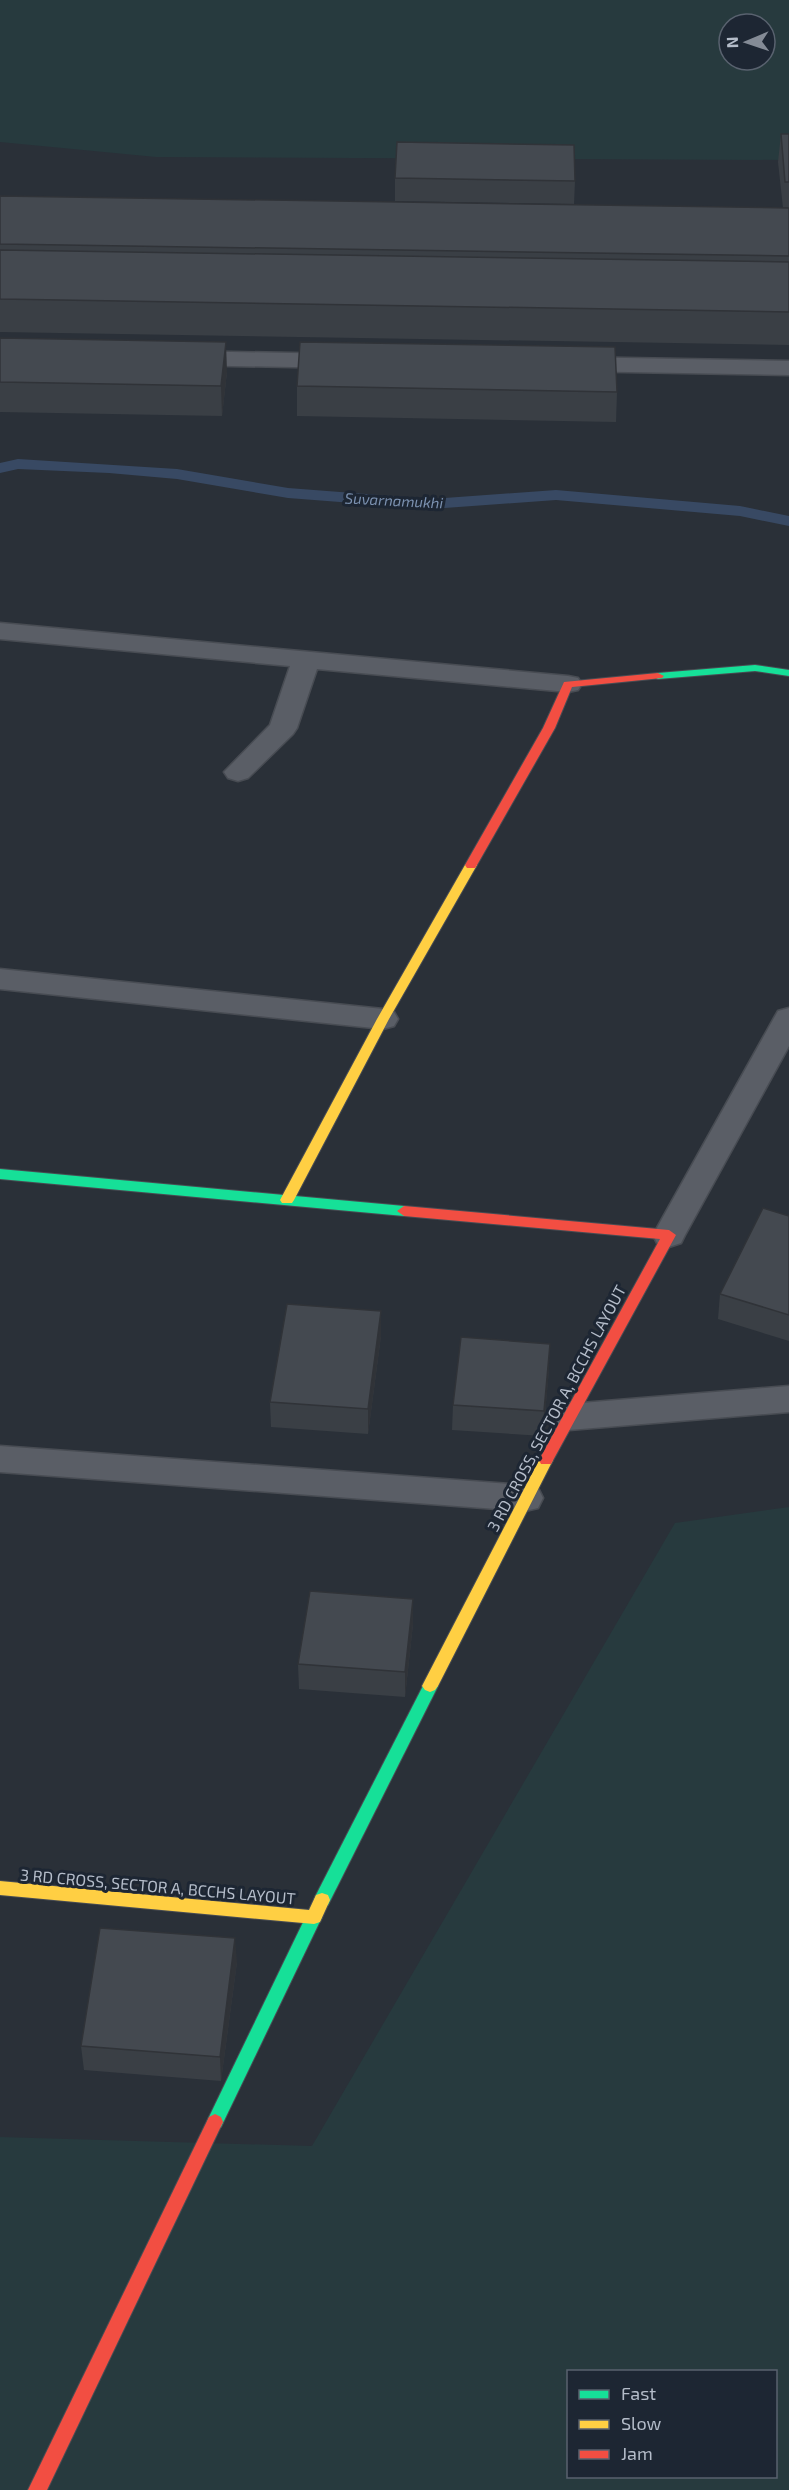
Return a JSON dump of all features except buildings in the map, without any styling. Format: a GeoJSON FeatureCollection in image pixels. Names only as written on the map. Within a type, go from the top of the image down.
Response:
{"type":"FeatureCollection","features":[{"type":"Feature","properties":{"kind":"street"},"geometry":{"type":"LineString","coordinates":[[155,358],[371,361]]}},
{"type":"Feature","properties":{"kind":"street"},"geometry":{"type":"LineString","coordinates":[[550,364],[789,368]]}},
{"type":"Feature","properties":{"kind":"street"},"geometry":{"type":"LineString","coordinates":[[0,631],[568,684],[755,668],[789,673]]}},
{"type":"Feature","properties":{"kind":"street"},"geometry":{"type":"LineString","coordinates":[[238,771],[283,728],[306,660]]}},
{"type":"Feature","properties":{"kind":"street"},"geometry":{"type":"LineString","coordinates":[[287,1200],[383,1019],[549,728],[568,684]]}},
{"type":"Feature","properties":{"kind":"street"},"geometry":{"type":"LineString","coordinates":[[0,980],[383,1019]]}},
{"type":"Feature","properties":{"kind":"street"},"geometry":{"type":"LineString","coordinates":[[0,1174],[669,1235],[789,1018]]}},
{"type":"Feature","properties":{"kind":"street","name":"3 RD CROSS, SECTOR A, BCCHS LAYOUT"},"geometry":{"type":"LineString","coordinates":[[0,1888],[314,1917],[525,1498],[669,1235]]}},
{"type":"Feature","properties":{"kind":"street"},"geometry":{"type":"LineString","coordinates":[[569,1417],[789,1399]]}},
{"type":"Feature","properties":{"kind":"street"},"geometry":{"type":"LineString","coordinates":[[0,1459],[525,1498]]}},
{"type":"Feature","properties":{"kind":"street"},"geometry":{"type":"LineString","coordinates":[[37,2490],[314,1917]]}},
{"type":"Feature","properties":{"kind":"green space"},"geometry":{"type":"Polygon","coordinates":[[[0,0],[789,0],[789,160],[156,157],[0,142],[0,0]]]}},
{"type":"Feature","properties":{"kind":"green space"},"geometry":{"type":"Polygon","coordinates":[[[789,1507],[789,2490],[0,2490],[0,2137],[312,2146],[675,1523],[789,1507]]]}},
{"type":"Feature","properties":{"kind":"waterway","name":"Suvarnamukhi"},"geometry":{"type":"LineString","coordinates":[[0,468],[18,464],[109,468],[177,474],[288,493],[431,504],[556,495],[740,511],[789,521]]}},
{"type":"Feature","properties":{"kind":"traffic: fast"},"geometry":{"type":"LineString","coordinates":[[658,676],[755,668],[789,673]]}},
{"type":"Feature","properties":{"kind":"traffic: fast"},"geometry":{"type":"LineString","coordinates":[[0,1174],[404,1211]]}},
{"type":"Feature","properties":{"kind":"traffic: fast"},"geometry":{"type":"LineString","coordinates":[[322,1900],[430,1686]]}},
{"type":"Feature","properties":{"kind":"traffic: fast"},"geometry":{"type":"LineString","coordinates":[[215,2122],[314,1917]]}},
{"type":"Feature","properties":{"kind":"traffic: slow"},"geometry":{"type":"LineString","coordinates":[[287,1200],[383,1019],[471,865]]}},
{"type":"Feature","properties":{"kind":"traffic: slow"},"geometry":{"type":"LineString","coordinates":[[430,1686],[546,1460]]}},
{"type":"Feature","properties":{"kind":"traffic: slow"},"geometry":{"type":"LineString","coordinates":[[0,1888],[314,1917],[322,1900]]}},
{"type":"Feature","properties":{"kind":"traffic: jam"},"geometry":{"type":"LineString","coordinates":[[471,865],[549,728],[568,684],[658,676]]}},
{"type":"Feature","properties":{"kind":"traffic: jam"},"geometry":{"type":"LineString","coordinates":[[404,1211],[669,1235],[546,1460]]}},
{"type":"Feature","properties":{"kind":"traffic: jam"},"geometry":{"type":"LineString","coordinates":[[37,2490],[215,2122]]}}]}
